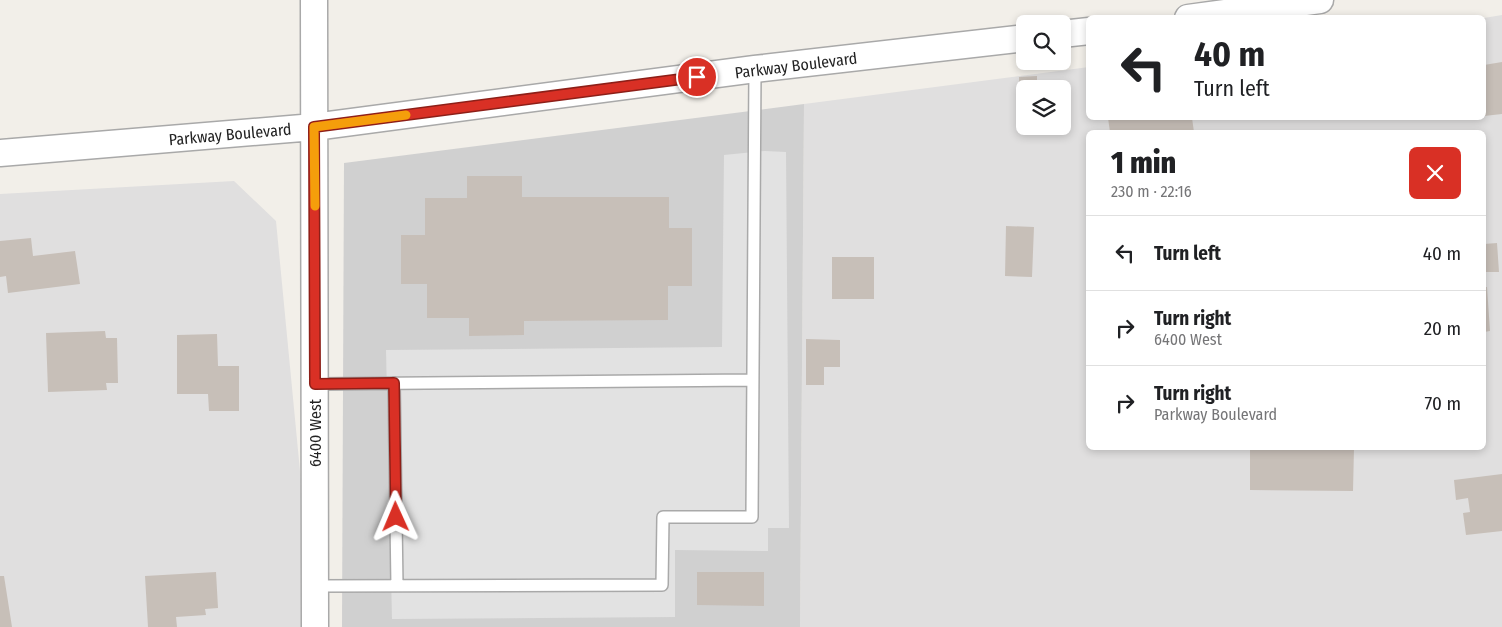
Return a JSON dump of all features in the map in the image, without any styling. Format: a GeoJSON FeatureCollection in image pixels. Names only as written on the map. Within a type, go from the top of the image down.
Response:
{"type":"FeatureCollection","features":[{"type":"Feature","properties":{"kind":"street","name":"6400 West"},"geometry":{"type":"LineString","coordinates":[[314,0],[315,627]]}},
{"type":"Feature","properties":{"kind":"street"},"geometry":{"type":"LineString","coordinates":[[1210,15],[1320,0]]}},
{"type":"Feature","properties":{"kind":"street"},"geometry":{"type":"LineString","coordinates":[[1071,33],[1086,31]]}},
{"type":"Feature","properties":{"kind":"street","name":"Parkway Boulevard"},"geometry":{"type":"LineString","coordinates":[[0,153],[314,127],[755,69],[1016,39]]}},
{"type":"Feature","properties":{"kind":"lane"},"geometry":{"type":"LineString","coordinates":[[315,586],[662,585],[663,517],[752,517],[755,69]]}},
{"type":"Feature","properties":{"kind":"lane"},"geometry":{"type":"LineString","coordinates":[[315,384],[752,380]]}},
{"type":"Feature","properties":{"kind":"lane"},"geometry":{"type":"LineString","coordinates":[[394,383],[397,586]]}},
{"type":"Feature","properties":{"kind":"shaded area"},"geometry":{"type":"Polygon","coordinates":[[[1502,15],[1502,627],[800,627],[804,104],[1086,67],[1086,120],[1486,120],[1486,18],[1502,15]]]}},
{"type":"Feature","properties":{"kind":"shaded area"},"geometry":{"type":"Polygon","coordinates":[[[804,104],[800,627],[342,627],[344,163],[804,104]]]}},
{"type":"Feature","properties":{"kind":"shaded area"},"geometry":{"type":"Polygon","coordinates":[[[765,151],[786,152],[789,528],[768,528],[768,551],[675,550],[675,617],[392,619],[386,350],[722,347],[724,155],[765,151]]]}},
{"type":"Feature","properties":{"kind":"shaded area"},"geometry":{"type":"Polygon","coordinates":[[[234,181],[276,221],[315,627],[0,627],[0,194],[234,181]]]}},
{"type":"Feature","properties":{"kind":"building"},"geometry":{"type":"Polygon","coordinates":[[[1502,62],[1502,114],[1486,116],[1486,65],[1502,62]]]}},
{"type":"Feature","properties":{"kind":"building"},"geometry":{"type":"Polygon","coordinates":[[[1037,76],[1037,80],[1019,80],[1019,77],[1037,76]]]}},
{"type":"Feature","properties":{"kind":"building"},"geometry":{"type":"Polygon","coordinates":[[[1108,120],[1192,120],[1194,130],[1110,130],[1108,120]]]}},
{"type":"Feature","properties":{"kind":"building"},"geometry":{"type":"Polygon","coordinates":[[[467,176],[522,176],[522,197],[669,197],[669,228],[692,228],[692,286],[668,286],[668,320],[524,321],[524,335],[469,336],[469,318],[427,318],[427,284],[401,284],[401,235],[425,235],[425,198],[467,198],[467,176]]]}},
{"type":"Feature","properties":{"kind":"building"},"geometry":{"type":"Polygon","coordinates":[[[1006,226],[1034,227],[1032,277],[1005,276],[1006,226]]]}},
{"type":"Feature","properties":{"kind":"building"},"geometry":{"type":"Polygon","coordinates":[[[31,238],[33,256],[75,251],[80,284],[8,293],[6,276],[0,277],[0,241],[31,238]]]}},
{"type":"Feature","properties":{"kind":"building"},"geometry":{"type":"Polygon","coordinates":[[[1497,243],[1499,272],[1486,272],[1486,244],[1497,243]]]}},
{"type":"Feature","properties":{"kind":"building"},"geometry":{"type":"Polygon","coordinates":[[[832,257],[874,257],[874,299],[832,299],[832,257]]]}},
{"type":"Feature","properties":{"kind":"building"},"geometry":{"type":"Polygon","coordinates":[[[1486,287],[1487,287],[1490,331],[1486,332],[1486,287]]]}},
{"type":"Feature","properties":{"kind":"building"},"geometry":{"type":"Polygon","coordinates":[[[105,331],[106,338],[117,338],[118,383],[106,383],[107,390],[48,392],[46,333],[105,331]]]}},
{"type":"Feature","properties":{"kind":"building"},"geometry":{"type":"Polygon","coordinates":[[[217,334],[218,366],[239,366],[239,411],[209,411],[208,394],[177,394],[177,335],[217,334]]]}},
{"type":"Feature","properties":{"kind":"building"},"geometry":{"type":"Polygon","coordinates":[[[806,339],[840,340],[840,367],[824,367],[824,385],[806,385],[806,339]]]}},
{"type":"Feature","properties":{"kind":"building"},"geometry":{"type":"Polygon","coordinates":[[[1250,450],[1354,450],[1353,491],[1250,490],[1250,450]]]}},
{"type":"Feature","properties":{"kind":"building"},"geometry":{"type":"Polygon","coordinates":[[[1502,474],[1502,531],[1466,535],[1463,513],[1470,512],[1468,498],[1456,500],[1454,480],[1502,474]]]}},
{"type":"Feature","properties":{"kind":"building"},"geometry":{"type":"Polygon","coordinates":[[[216,572],[218,608],[205,609],[206,615],[176,617],[177,627],[148,627],[145,576],[216,572]]]}},
{"type":"Feature","properties":{"kind":"building"},"geometry":{"type":"Polygon","coordinates":[[[697,572],[764,572],[764,606],[697,605],[697,572]]]}},
{"type":"Feature","properties":{"kind":"building"},"geometry":{"type":"Polygon","coordinates":[[[0,576],[4,576],[12,627],[0,627],[0,576]]]}},
{"type":"Feature","properties":{"kind":"slow traffic"},"geometry":{"type":"LineString","coordinates":[[315,206],[314,127],[406,115]]}},
{"type":"Feature","properties":{"kind":"route"},"geometry":{"type":"LineString","coordinates":[[396,517],[394,383],[315,384],[314,127],[697,77]]}}]}
